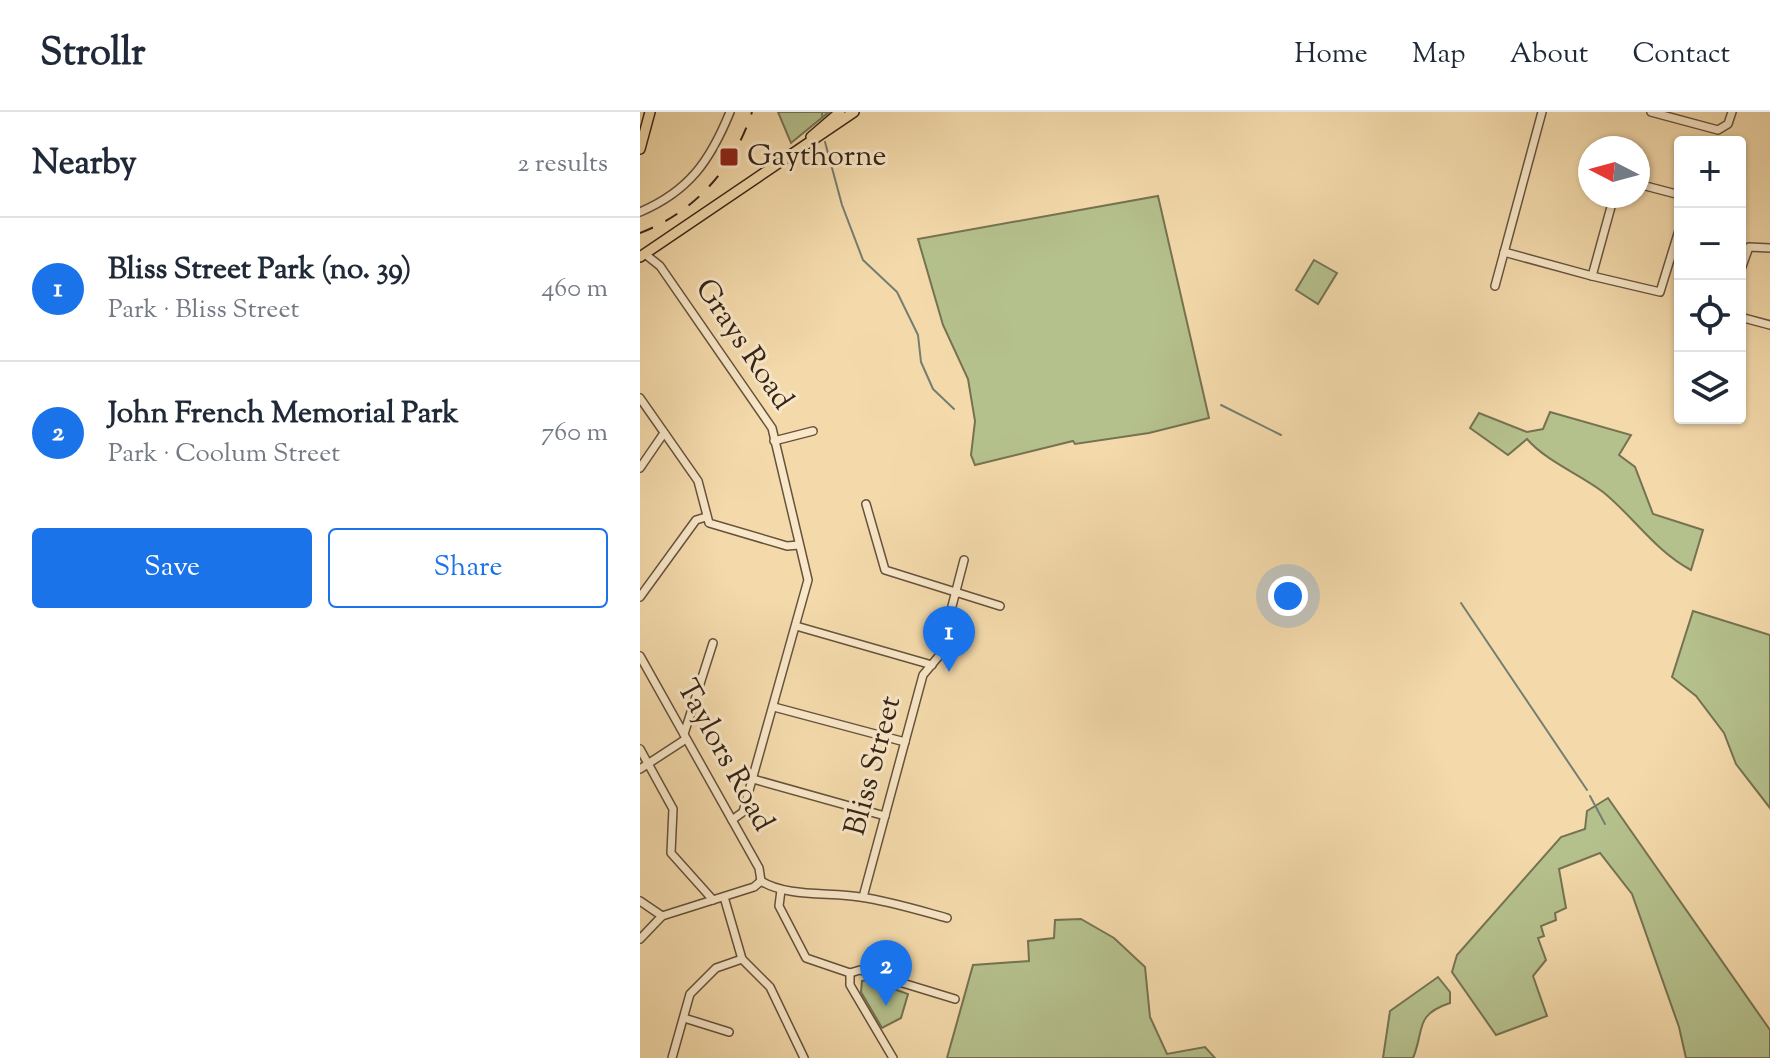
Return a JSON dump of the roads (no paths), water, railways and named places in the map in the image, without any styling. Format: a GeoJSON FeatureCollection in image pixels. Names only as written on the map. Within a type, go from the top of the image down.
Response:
{"type":"FeatureCollection","features":[{"type":"Feature","properties":{"kind":"main road"},"geometry":{"type":"LineString","coordinates":[[806,142],[840,112]]}},
{"type":"Feature","properties":{"kind":"main road"},"geometry":{"type":"LineString","coordinates":[[642,255],[854,112]]}},
{"type":"Feature","properties":{"kind":"main road"},"geometry":{"type":"LineString","coordinates":[[640,149],[648,113]]}},
{"type":"Feature","properties":{"kind":"street"},"geometry":{"type":"LineString","coordinates":[[640,212],[669,199],[683,186],[709,156],[730,112]]}},
{"type":"Feature","properties":{"kind":"street"},"geometry":{"type":"LineString","coordinates":[[1495,286],[1542,112]]}},
{"type":"Feature","properties":{"kind":"street"},"geometry":{"type":"LineString","coordinates":[[1651,112],[1716,130],[1724,128],[1732,112]]}},
{"type":"Feature","properties":{"kind":"street"},"geometry":{"type":"LineString","coordinates":[[1650,187],[1674,193]]}},
{"type":"Feature","properties":{"kind":"street"},"geometry":{"type":"LineString","coordinates":[[1592,276],[1611,208]]}},
{"type":"Feature","properties":{"kind":"street","name":"Grays Road"},"geometry":{"type":"LineString","coordinates":[[657,246],[660,266]]}},
{"type":"Feature","properties":{"kind":"street"},"geometry":{"type":"LineString","coordinates":[[1504,252],[1659,292],[1674,246]]}},
{"type":"Feature","properties":{"kind":"street"},"geometry":{"type":"LineString","coordinates":[[1746,255],[1749,247],[1770,248]]}},
{"type":"Feature","properties":{"kind":"street","name":"Grays Road"},"geometry":{"type":"LineString","coordinates":[[642,255],[660,266],[772,428],[808,580],[743,812],[732,820]]}},
{"type":"Feature","properties":{"kind":"street"},"geometry":{"type":"LineString","coordinates":[[1746,319],[1770,325]]}},
{"type":"Feature","properties":{"kind":"street"},"geometry":{"type":"LineString","coordinates":[[640,398],[698,481],[706,517],[715,526],[789,547],[799,545]]}},
{"type":"Feature","properties":{"kind":"street"},"geometry":{"type":"LineString","coordinates":[[774,441],[813,431]]}},
{"type":"Feature","properties":{"kind":"street"},"geometry":{"type":"LineString","coordinates":[[640,468],[664,433]]}},
{"type":"Feature","properties":{"kind":"street"},"geometry":{"type":"LineString","coordinates":[[858,513],[867,508],[885,570],[1000,606]]}},
{"type":"Feature","properties":{"kind":"street"},"geometry":{"type":"LineString","coordinates":[[640,597],[696,520],[706,517]]}},
{"type":"Feature","properties":{"kind":"street","name":"Bliss Street"},"geometry":{"type":"LineString","coordinates":[[863,897],[923,675],[939,656],[964,560]]}},
{"type":"Feature","properties":{"kind":"street"},"geometry":{"type":"LineString","coordinates":[[796,626],[932,665]]}},
{"type":"Feature","properties":{"kind":"street"},"geometry":{"type":"LineString","coordinates":[[640,769],[685,737],[713,643]]}},
{"type":"Feature","properties":{"kind":"street","name":"Taylors Road"},"geometry":{"type":"LineString","coordinates":[[640,656],[759,868],[761,881]]}},
{"type":"Feature","properties":{"kind":"street"},"geometry":{"type":"LineString","coordinates":[[774,707],[905,742]]}},
{"type":"Feature","properties":{"kind":"street"},"geometry":{"type":"LineString","coordinates":[[640,749],[673,809],[671,853],[713,900]]}},
{"type":"Feature","properties":{"kind":"street"},"geometry":{"type":"LineString","coordinates":[[753,779],[885,816]]}},
{"type":"Feature","properties":{"kind":"street"},"geometry":{"type":"LineString","coordinates":[[640,939],[662,916],[754,887],[761,881],[781,890],[863,897],[947,918]]}},
{"type":"Feature","properties":{"kind":"street"},"geometry":{"type":"LineString","coordinates":[[781,890],[779,906],[802,955],[850,973],[860,970],[955,999]]}},
{"type":"Feature","properties":{"kind":"street"},"geometry":{"type":"LineString","coordinates":[[724,897],[742,959],[770,987],[804,1058]]}},
{"type":"Feature","properties":{"kind":"street"},"geometry":{"type":"LineString","coordinates":[[640,901],[662,916]]}},
{"type":"Feature","properties":{"kind":"street"},"geometry":{"type":"LineString","coordinates":[[672,1058],[690,994],[716,968],[742,959]]}},
{"type":"Feature","properties":{"kind":"street"},"geometry":{"type":"LineString","coordinates":[[850,973],[855,995],[893,1058]]}},
{"type":"Feature","properties":{"kind":"street"},"geometry":{"type":"LineString","coordinates":[[684,1018],[729,1032]]}},
{"type":"Feature","properties":{"kind":"waterway"},"geometry":{"type":"LineString","coordinates":[[825,142],[842,205],[863,260],[897,292],[918,335],[921,362],[933,389],[954,409]]}},
{"type":"Feature","properties":{"kind":"waterway"},"geometry":{"type":"LineString","coordinates":[[1221,405],[1281,435]]}},
{"type":"Feature","properties":{"kind":"waterway"},"geometry":{"type":"LineString","coordinates":[[1461,603],[1587,790]]}},
{"type":"Feature","properties":{"kind":"waterway"},"geometry":{"type":"LineString","coordinates":[[1590,796],[1605,824]]}},
{"type":"Feature","properties":{"kind":"railway"},"geometry":{"type":"LineString","coordinates":[[640,233],[678,213],[710,186],[735,152],[752,112]]}},
{"type":"Feature","properties":{"kind":"place","name":"Gaythorne"},"geometry":{"type":"Point","coordinates":[729,157]}},
{"type":"Feature","properties":{"kind":"place","name":"Bliss Street Park (no. 39)"},"geometry":{"type":"Point","coordinates":[949,672]}},
{"type":"Feature","properties":{"kind":"place","name":"John French Memorial Park"},"geometry":{"type":"Point","coordinates":[886,1006]}}]}
